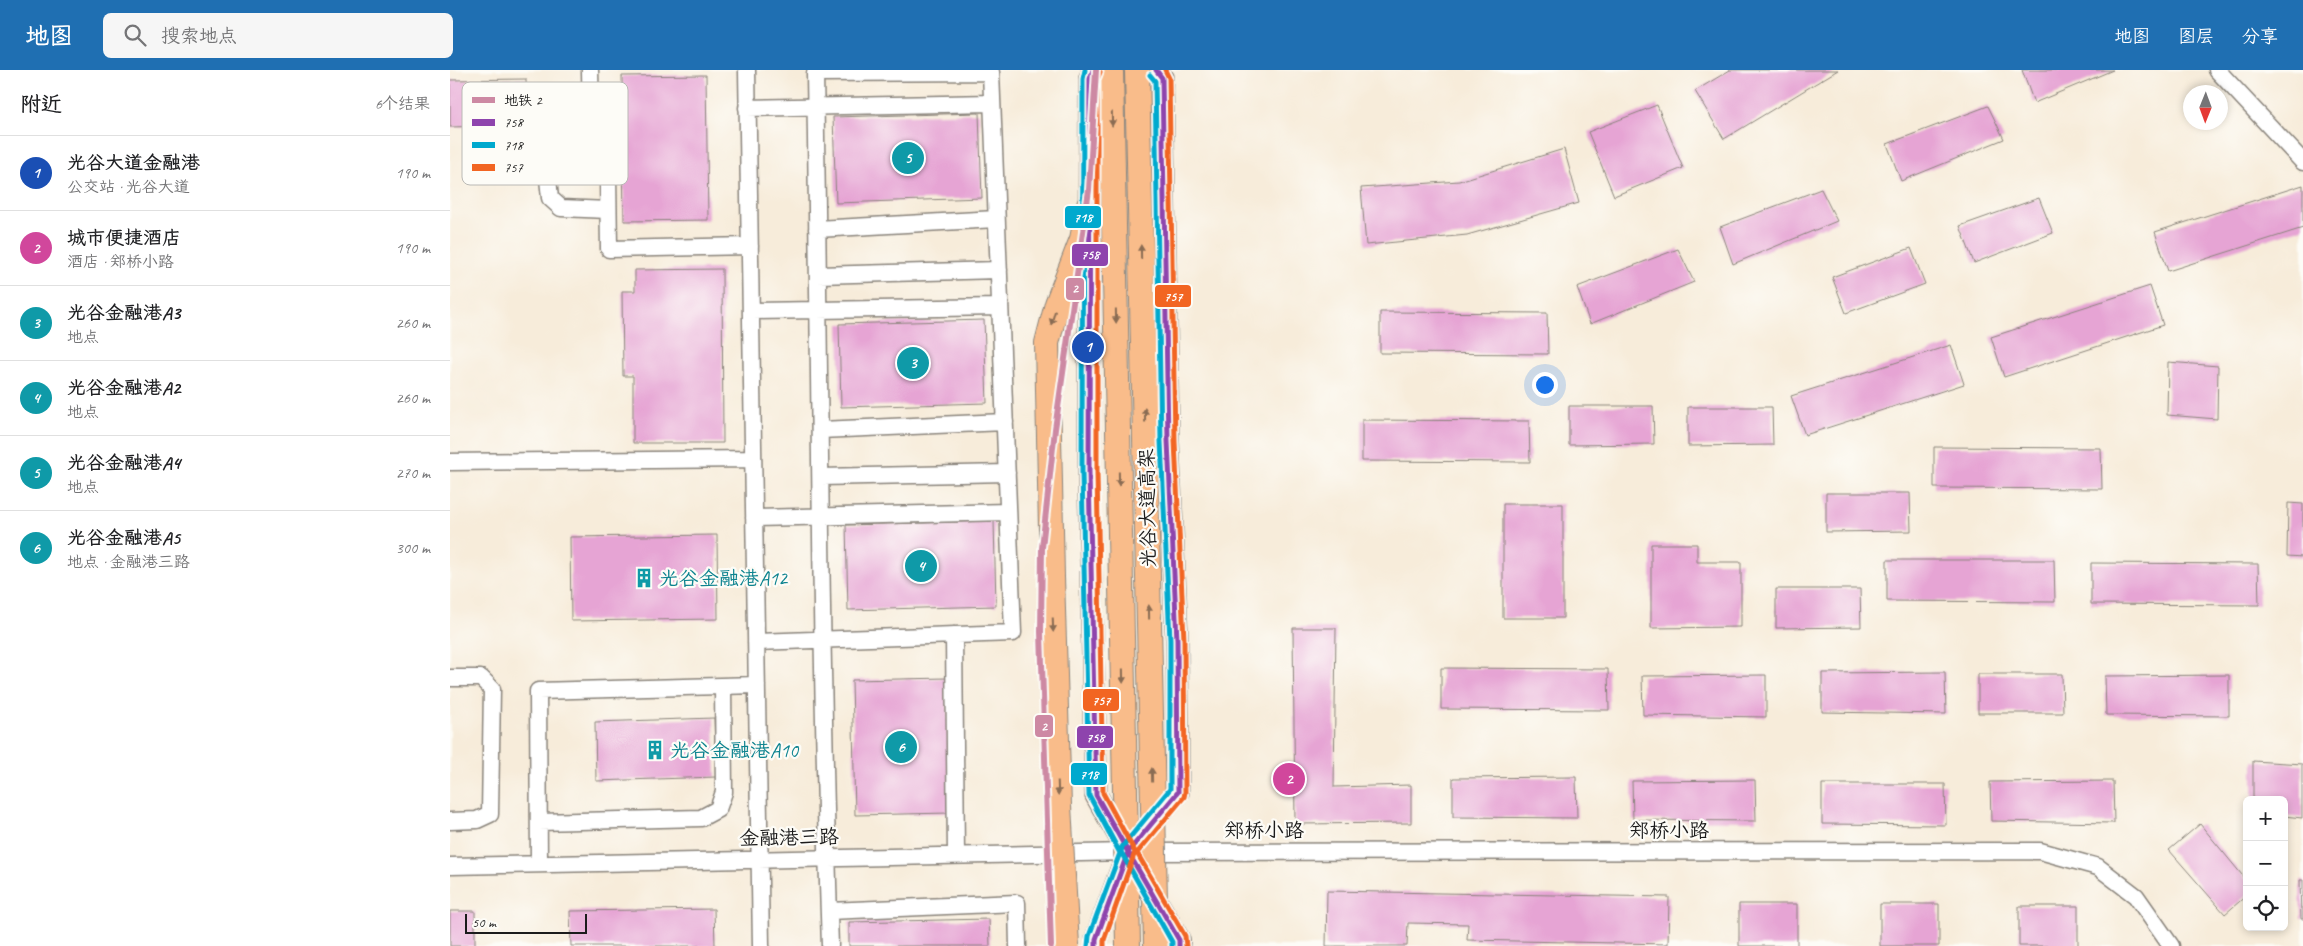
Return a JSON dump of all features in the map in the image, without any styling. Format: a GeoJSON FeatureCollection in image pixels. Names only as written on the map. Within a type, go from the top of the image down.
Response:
{"type":"FeatureCollection","features":[{"type":"Feature","properties":{"kind":"highway","name":"光谷大道高架"},"geometry":{"type":"LineString","coordinates":[[1111,70],[1128,946]]}},
{"type":"Feature","properties":{"kind":"highway","name":"光谷大道高架"},"geometry":{"type":"LineString","coordinates":[[1138,70],[1156,946]]}},
{"type":"Feature","properties":{"kind":"highway"},"geometry":{"type":"LineString","coordinates":[[1066,946],[1059,806],[1047,342],[1057,304],[1082,239],[1089,205]]}},
{"type":"Feature","properties":{"kind":"main road"},"geometry":{"type":"LineString","coordinates":[[1093,70],[1090,79],[1089,472],[1096,795],[1179,940],[1179,946]]}},
{"type":"Feature","properties":{"kind":"main road"},"geometry":{"type":"LineString","coordinates":[[1096,946],[1096,939],[1128,852],[1178,792],[1177,640],[1168,440],[1162,78],[1156,70]]}},
{"type":"Feature","properties":{"kind":"street"},"geometry":{"type":"LineString","coordinates":[[747,70],[761,946]]}},
{"type":"Feature","properties":{"kind":"street"},"geometry":{"type":"LineString","coordinates":[[2217,70],[2303,162]]}},
{"type":"Feature","properties":{"kind":"street"},"geometry":{"type":"LineString","coordinates":[[756,642],[824,640],[1013,633],[990,72],[815,73],[820,430],[822,517],[824,640],[829,911],[830,946]]}},
{"type":"Feature","properties":{"kind":"street"},"geometry":{"type":"LineString","coordinates":[[748,108],[992,103]]}},
{"type":"Feature","properties":{"kind":"street"},"geometry":{"type":"LineString","coordinates":[[549,185],[550,198],[561,208],[608,210]]}},
{"type":"Feature","properties":{"kind":"street"},"geometry":{"type":"LineString","coordinates":[[608,185],[609,249],[750,246]]}},
{"type":"Feature","properties":{"kind":"street"},"geometry":{"type":"LineString","coordinates":[[817,229],[996,219]]}},
{"type":"Feature","properties":{"kind":"street"},"geometry":{"type":"LineString","coordinates":[[818,275],[999,270]]}},
{"type":"Feature","properties":{"kind":"street"},"geometry":{"type":"LineString","coordinates":[[751,311],[1000,307]]}},
{"type":"Feature","properties":{"kind":"street"},"geometry":{"type":"LineString","coordinates":[[820,430],[1005,422]]}},
{"type":"Feature","properties":{"kind":"street"},"geometry":{"type":"LineString","coordinates":[[450,462],[753,460]]}},
{"type":"Feature","properties":{"kind":"street"},"geometry":{"type":"LineString","coordinates":[[821,477],[1007,473]]}},
{"type":"Feature","properties":{"kind":"street"},"geometry":{"type":"LineString","coordinates":[[754,518],[1008,512]]}},
{"type":"Feature","properties":{"kind":"street"},"geometry":{"type":"LineString","coordinates":[[954,635],[956,855]]}},
{"type":"Feature","properties":{"kind":"street"},"geometry":{"type":"LineString","coordinates":[[450,678],[481,678],[492,689],[490,814],[477,820],[450,820]]}},
{"type":"Feature","properties":{"kind":"street"},"geometry":{"type":"LineString","coordinates":[[539,864],[538,691],[757,685]]}},
{"type":"Feature","properties":{"kind":"street"},"geometry":{"type":"LineString","coordinates":[[539,822],[701,818],[718,809],[724,792],[723,686]]}},
{"type":"Feature","properties":{"kind":"street","name":"郑桥小路"},"geometry":{"type":"LineString","coordinates":[[1128,852],[2040,851],[2098,867],[2136,896],[2171,946]]}},
{"type":"Feature","properties":{"kind":"street","name":"金融港三路"},"geometry":{"type":"LineString","coordinates":[[450,866],[1128,852]]}},
{"type":"Feature","properties":{"kind":"street"},"geometry":{"type":"LineString","coordinates":[[829,911],[1017,903],[1018,946]]}},
{"type":"Feature","properties":{"kind":"building"},"geometry":{"type":"Polygon","coordinates":[[[1730,70],[1838,70],[1724,139],[1695,91],[1730,70]]]}},
{"type":"Feature","properties":{"kind":"building"},"geometry":{"type":"Polygon","coordinates":[[[2022,70],[2113,70],[2034,103],[2022,70]]]}},
{"type":"Feature","properties":{"kind":"building"},"geometry":{"type":"Polygon","coordinates":[[[706,75],[708,220],[624,221],[624,185],[628,185],[628,82],[622,82],[622,76],[706,75]]]}},
{"type":"Feature","properties":{"kind":"building"},"geometry":{"type":"Polygon","coordinates":[[[526,79],[526,82],[462,82],[462,127],[450,127],[450,80],[526,79]]]}},
{"type":"Feature","properties":{"kind":"building"},"geometry":{"type":"Polygon","coordinates":[[[1657,105],[1683,168],[1614,196],[1588,132],[1657,105]]]}},
{"type":"Feature","properties":{"kind":"building"},"geometry":{"type":"Polygon","coordinates":[[[1988,106],[2004,139],[1901,181],[1887,144],[1988,106]]]}},
{"type":"Feature","properties":{"kind":"building"},"geometry":{"type":"Polygon","coordinates":[[[979,113],[982,198],[836,203],[833,117],[979,113]]]}},
{"type":"Feature","properties":{"kind":"building"},"geometry":{"type":"Polygon","coordinates":[[[1564,149],[1579,203],[1467,235],[1366,245],[1361,188],[1459,181],[1564,149]]]}},
{"type":"Feature","properties":{"kind":"building"},"geometry":{"type":"Polygon","coordinates":[[[2303,185],[2303,228],[2168,271],[2155,232],[2303,185]]]}},
{"type":"Feature","properties":{"kind":"building"},"geometry":{"type":"Polygon","coordinates":[[[1821,189],[1837,221],[1733,264],[1720,227],[1821,189]]]}},
{"type":"Feature","properties":{"kind":"building"},"geometry":{"type":"Polygon","coordinates":[[[2039,198],[2053,233],[1974,263],[1960,226],[2039,198]]]}},
{"type":"Feature","properties":{"kind":"building"},"geometry":{"type":"Polygon","coordinates":[[[1911,248],[1925,284],[1846,313],[1832,277],[1911,248]]]}},
{"type":"Feature","properties":{"kind":"building"},"geometry":{"type":"Polygon","coordinates":[[[1678,249],[1694,282],[1590,324],[1577,287],[1678,249]]]}},
{"type":"Feature","properties":{"kind":"building"},"geometry":{"type":"Polygon","coordinates":[[[722,269],[723,443],[633,443],[633,376],[623,376],[622,291],[635,291],[635,270],[722,269]]]}},
{"type":"Feature","properties":{"kind":"building"},"geometry":{"type":"Polygon","coordinates":[[[2150,286],[2163,325],[2004,377],[1991,337],[2150,286]]]}},
{"type":"Feature","properties":{"kind":"building"},"geometry":{"type":"Polygon","coordinates":[[[1380,312],[1547,313],[1548,354],[1380,353],[1380,312]]]}},
{"type":"Feature","properties":{"kind":"building"},"geometry":{"type":"Polygon","coordinates":[[[984,320],[987,403],[841,407],[839,324],[984,320]]]}},
{"type":"Feature","properties":{"kind":"building"},"geometry":{"type":"Polygon","coordinates":[[[1951,345],[1964,384],[1805,435],[1791,396],[1951,345]]]}},
{"type":"Feature","properties":{"kind":"building"},"geometry":{"type":"Polygon","coordinates":[[[2168,362],[2218,366],[2217,419],[2167,415],[2168,362]]]}},
{"type":"Feature","properties":{"kind":"building"},"geometry":{"type":"Polygon","coordinates":[[[1569,406],[1653,406],[1654,444],[1569,445],[1569,406]]]}},
{"type":"Feature","properties":{"kind":"building"},"geometry":{"type":"Polygon","coordinates":[[[1688,407],[1772,407],[1773,445],[1688,446],[1688,407]]]}},
{"type":"Feature","properties":{"kind":"building"},"geometry":{"type":"Polygon","coordinates":[[[1362,420],[1529,421],[1530,462],[1362,461],[1362,420]]]}},
{"type":"Feature","properties":{"kind":"building"},"geometry":{"type":"Polygon","coordinates":[[[1934,447],[2101,448],[2102,489],[1934,488],[1934,447]]]}},
{"type":"Feature","properties":{"kind":"building"},"geometry":{"type":"Polygon","coordinates":[[[1826,493],[1910,493],[1911,531],[1826,532],[1826,493]]]}},
{"type":"Feature","properties":{"kind":"building"},"geometry":{"type":"Polygon","coordinates":[[[2288,503],[2303,504],[2303,557],[2287,556],[2288,503]]]}},
{"type":"Feature","properties":{"kind":"building"},"geometry":{"type":"Polygon","coordinates":[[[1503,504],[1563,504],[1563,618],[1503,618],[1503,504]]]}},
{"type":"Feature","properties":{"kind":"building"},"geometry":{"type":"Polygon","coordinates":[[[994,521],[996,606],[848,610],[846,525],[994,521]]]}},
{"type":"Feature","properties":{"kind":"building","name":"光谷金融港A12"},"geometry":{"type":"Polygon","coordinates":[[[717,535],[718,619],[571,621],[570,537],[717,535]]]}},
{"type":"Feature","properties":{"kind":"building"},"geometry":{"type":"Polygon","coordinates":[[[1651,544],[1697,544],[1697,562],[1741,562],[1741,627],[1651,628],[1651,544]]]}},
{"type":"Feature","properties":{"kind":"building"},"geometry":{"type":"Polygon","coordinates":[[[1887,560],[2054,560],[2055,602],[1887,601],[1887,560]]]}},
{"type":"Feature","properties":{"kind":"building"},"geometry":{"type":"Polygon","coordinates":[[[2091,563],[2258,564],[2259,605],[2091,604],[2091,563]]]}},
{"type":"Feature","properties":{"kind":"building"},"geometry":{"type":"Polygon","coordinates":[[[1776,589],[1860,589],[1861,627],[1776,628],[1776,589]]]}},
{"type":"Feature","properties":{"kind":"building"},"geometry":{"type":"Polygon","coordinates":[[[1293,628],[1336,628],[1334,787],[1411,785],[1411,823],[1295,824],[1293,628]]]}},
{"type":"Feature","properties":{"kind":"building"},"geometry":{"type":"Polygon","coordinates":[[[1441,668],[1608,669],[1609,710],[1441,709],[1441,668]]]}},
{"type":"Feature","properties":{"kind":"building"},"geometry":{"type":"Polygon","coordinates":[[[1945,672],[1946,714],[1822,712],[1822,673],[1945,672]]]}},
{"type":"Feature","properties":{"kind":"building"},"geometry":{"type":"Polygon","coordinates":[[[1978,674],[2062,674],[2063,713],[1978,713],[1978,674]]]}},
{"type":"Feature","properties":{"kind":"building"},"geometry":{"type":"Polygon","coordinates":[[[1766,675],[1766,717],[1643,715],[1642,676],[1766,675]]]}},
{"type":"Feature","properties":{"kind":"building"},"geometry":{"type":"Polygon","coordinates":[[[2229,675],[2229,716],[2106,715],[2105,676],[2229,675]]]}},
{"type":"Feature","properties":{"kind":"building"},"geometry":{"type":"Polygon","coordinates":[[[947,678],[950,813],[855,815],[852,680],[947,678]]]}},
{"type":"Feature","properties":{"kind":"building","name":"光谷金融港A10"},"geometry":{"type":"Polygon","coordinates":[[[714,718],[716,777],[596,781],[595,722],[714,718]]]}},
{"type":"Feature","properties":{"kind":"building"},"geometry":{"type":"Polygon","coordinates":[[[2253,761],[2302,764],[2302,818],[2288,816],[2288,796],[2253,796],[2253,761]]]}},
{"type":"Feature","properties":{"kind":"building"},"geometry":{"type":"Polygon","coordinates":[[[1576,777],[1577,818],[1453,817],[1453,778],[1576,777]]]}},
{"type":"Feature","properties":{"kind":"building"},"geometry":{"type":"Polygon","coordinates":[[[1755,780],[1756,821],[1633,820],[1632,781],[1755,780]]]}},
{"type":"Feature","properties":{"kind":"building"},"geometry":{"type":"Polygon","coordinates":[[[2113,781],[2114,823],[1991,821],[1990,782],[2113,781]]]}},
{"type":"Feature","properties":{"kind":"building"},"geometry":{"type":"Polygon","coordinates":[[[1822,784],[1945,784],[1946,825],[1822,824],[1822,784]]]}},
{"type":"Feature","properties":{"kind":"building"},"geometry":{"type":"Polygon","coordinates":[[[2200,824],[2243,876],[2243,898],[2225,914],[2169,850],[2200,824]]]}},
{"type":"Feature","properties":{"kind":"building"},"geometry":{"type":"Polygon","coordinates":[[[2300,880],[2303,880],[2303,919],[2301,919],[2300,880]]]}},
{"type":"Feature","properties":{"kind":"building"},"geometry":{"type":"Polygon","coordinates":[[[1327,891],[1669,897],[1668,944],[1467,940],[1468,924],[1408,923],[1407,946],[1326,946],[1327,891]]]}},
{"type":"Feature","properties":{"kind":"building"},"geometry":{"type":"Polygon","coordinates":[[[1739,904],[1797,904],[1797,946],[1739,946],[1739,904]]]}},
{"type":"Feature","properties":{"kind":"building"},"geometry":{"type":"Polygon","coordinates":[[[1880,904],[1939,904],[1939,946],[1880,946],[1880,904]]]}},
{"type":"Feature","properties":{"kind":"building"},"geometry":{"type":"Polygon","coordinates":[[[2019,906],[2078,906],[2078,946],[2019,946],[2019,906]]]}},
{"type":"Feature","properties":{"kind":"building"},"geometry":{"type":"Polygon","coordinates":[[[714,909],[715,946],[571,946],[570,911],[714,909]]]}},
{"type":"Feature","properties":{"kind":"building"},"geometry":{"type":"Polygon","coordinates":[[[450,911],[475,911],[475,946],[450,946],[450,911]]]}},
{"type":"Feature","properties":{"kind":"building"},"geometry":{"type":"Polygon","coordinates":[[[989,919],[990,946],[849,946],[849,922],[989,919]]]}},
{"type":"Feature","properties":{"kind":"metro line","name":"2"},"geometry":{"type":"LineString","coordinates":[[1051,946],[1041,632],[1042,548],[1055,429],[1089,190],[1096,70]]}},
{"type":"Feature","properties":{"kind":"transit line","name":"718"},"geometry":{"type":"LineString","coordinates":[[1085,70],[1083,79],[1082,472],[1089,795],[1120,853],[1089,936],[1088,946]]}},
{"type":"Feature","properties":{"kind":"transit line","name":"758"},"geometry":{"type":"LineString","coordinates":[[1093,70],[1090,79],[1089,472],[1096,795],[1128,852],[1096,939],[1096,946]]}},
{"type":"Feature","properties":{"kind":"transit line","name":"758"},"geometry":{"type":"LineString","coordinates":[[1156,70],[1162,78],[1168,441],[1177,640],[1178,792],[1128,852],[1179,940],[1179,946]]}},
{"type":"Feature","properties":{"kind":"transit line","name":"757"},"geometry":{"type":"LineString","coordinates":[[1165,70],[1169,78],[1175,441],[1184,640],[1185,792],[1184,797],[1137,853],[1185,936],[1186,946]]}},
{"type":"Feature","properties":{"kind":"transit line","name":"757"},"geometry":{"type":"LineString","coordinates":[[1100,72],[1097,80],[1097,472],[1103,793],[1135,852],[1104,940],[1104,946]]}},
{"type":"Feature","properties":{"kind":"transit line","name":"718"},"geometry":{"type":"LineString","coordinates":[[1150,75],[1155,81],[1161,441],[1170,640],[1170,789],[1122,847],[1121,852],[1172,942],[1172,946]]}},
{"type":"Feature","properties":{"kind":"place","name":"光谷金融港A4"},"geometry":{"type":"Point","coordinates":[908,158]}},
{"type":"Feature","properties":{"kind":"place","name":"光谷大道金融港"},"geometry":{"type":"Point","coordinates":[1088,347]}},
{"type":"Feature","properties":{"kind":"place","name":"光谷金融港A3"},"geometry":{"type":"Point","coordinates":[913,363]}},
{"type":"Feature","properties":{"kind":"place","name":"光谷金融港A2"},"geometry":{"type":"Point","coordinates":[921,566]}},
{"type":"Feature","properties":{"kind":"place","name":"光谷金融港A12"},"geometry":{"type":"Point","coordinates":[644,578]}},
{"type":"Feature","properties":{"kind":"place","name":"光谷金融港A5"},"geometry":{"type":"Point","coordinates":[901,747]}},
{"type":"Feature","properties":{"kind":"place","name":"光谷金融港A10"},"geometry":{"type":"Point","coordinates":[655,750]}},
{"type":"Feature","properties":{"kind":"place","name":"城市便捷酒店"},"geometry":{"type":"Point","coordinates":[1289,779]}}]}
